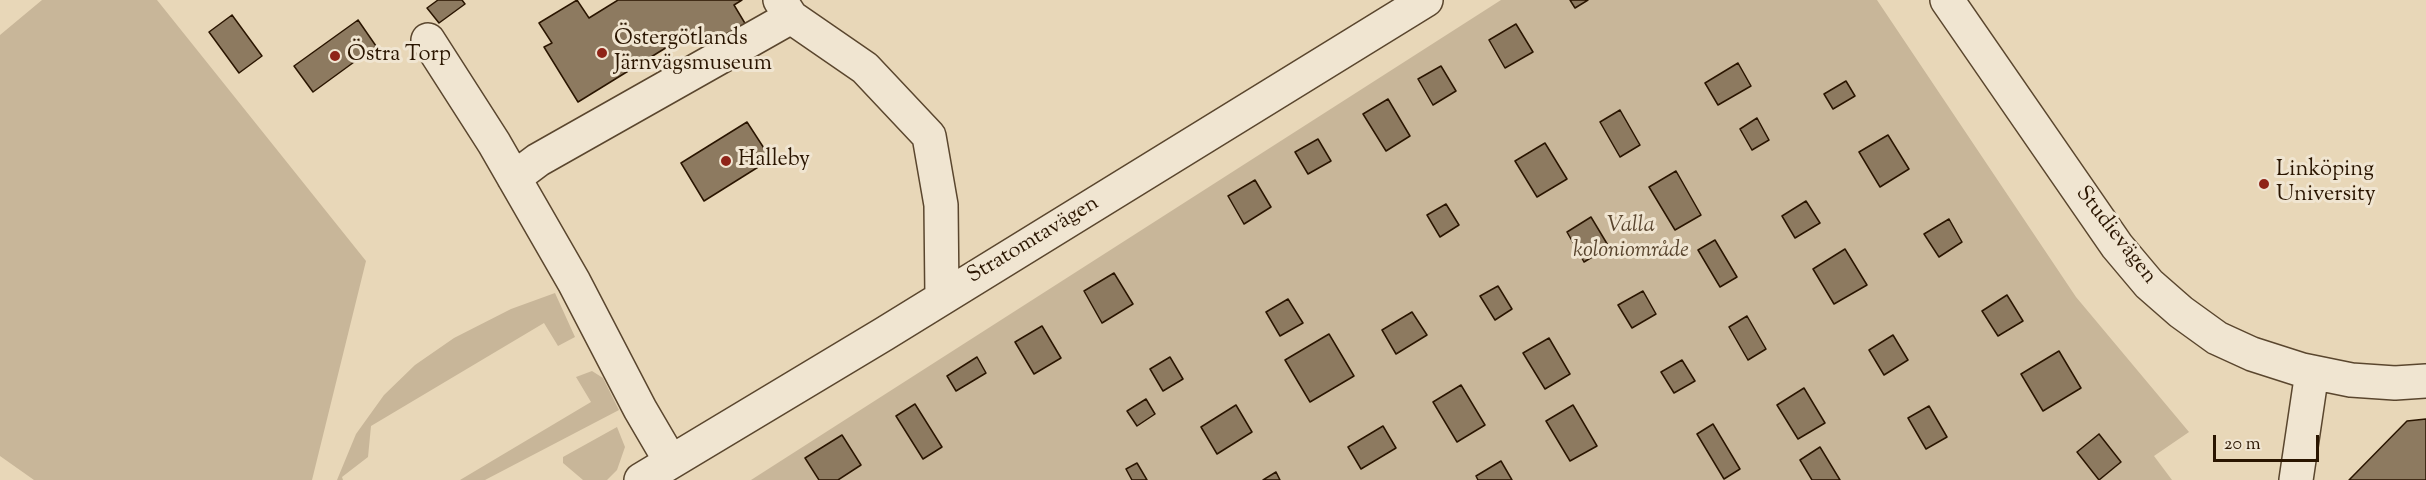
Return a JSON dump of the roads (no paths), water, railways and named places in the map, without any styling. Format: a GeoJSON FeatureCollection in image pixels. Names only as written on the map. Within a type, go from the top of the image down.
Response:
{"type":"FeatureCollection","features":[{"type":"Feature","properties":{"kind":"street","name":"Stratomtavägen"},"geometry":{"type":"LineString","coordinates":[[641,480],[1426,0]]}},
{"type":"Feature","properties":{"kind":"street","name":"Studievägen"},"geometry":{"type":"LineString","coordinates":[[1947,0],[2117,246],[2149,284],[2181,312],[2217,338],[2252,354],[2312,372],[2351,380],[2395,383],[2426,381]]}},
{"type":"Feature","properties":{"kind":"street"},"geometry":{"type":"LineString","coordinates":[[514,178],[538,160],[786,9],[865,68],[929,136],[941,205],[942,297]]}},
{"type":"Feature","properties":{"kind":"street"},"geometry":{"type":"LineString","coordinates":[[428,40],[457,82],[574,282],[640,409],[671,462]]}},
{"type":"Feature","properties":{"kind":"street"},"geometry":{"type":"LineString","coordinates":[[2296,480],[2312,372]]}},
{"type":"Feature","properties":{"kind":"place","name":"Östergötlands Järnvägsmuseum"},"geometry":{"type":"Point","coordinates":[602,53]}},
{"type":"Feature","properties":{"kind":"place","name":"Östra Torp"},"geometry":{"type":"Point","coordinates":[335,56]}},
{"type":"Feature","properties":{"kind":"place","name":"Halleby"},"geometry":{"type":"Point","coordinates":[726,161]}},
{"type":"Feature","properties":{"kind":"place","name":"Linköping University"},"geometry":{"type":"Point","coordinates":[2264,184]}},
{"type":"Feature","properties":{"kind":"park label","name":"Valla koloniområde"},"geometry":{"type":"Point","coordinates":[1631,240]}}]}
